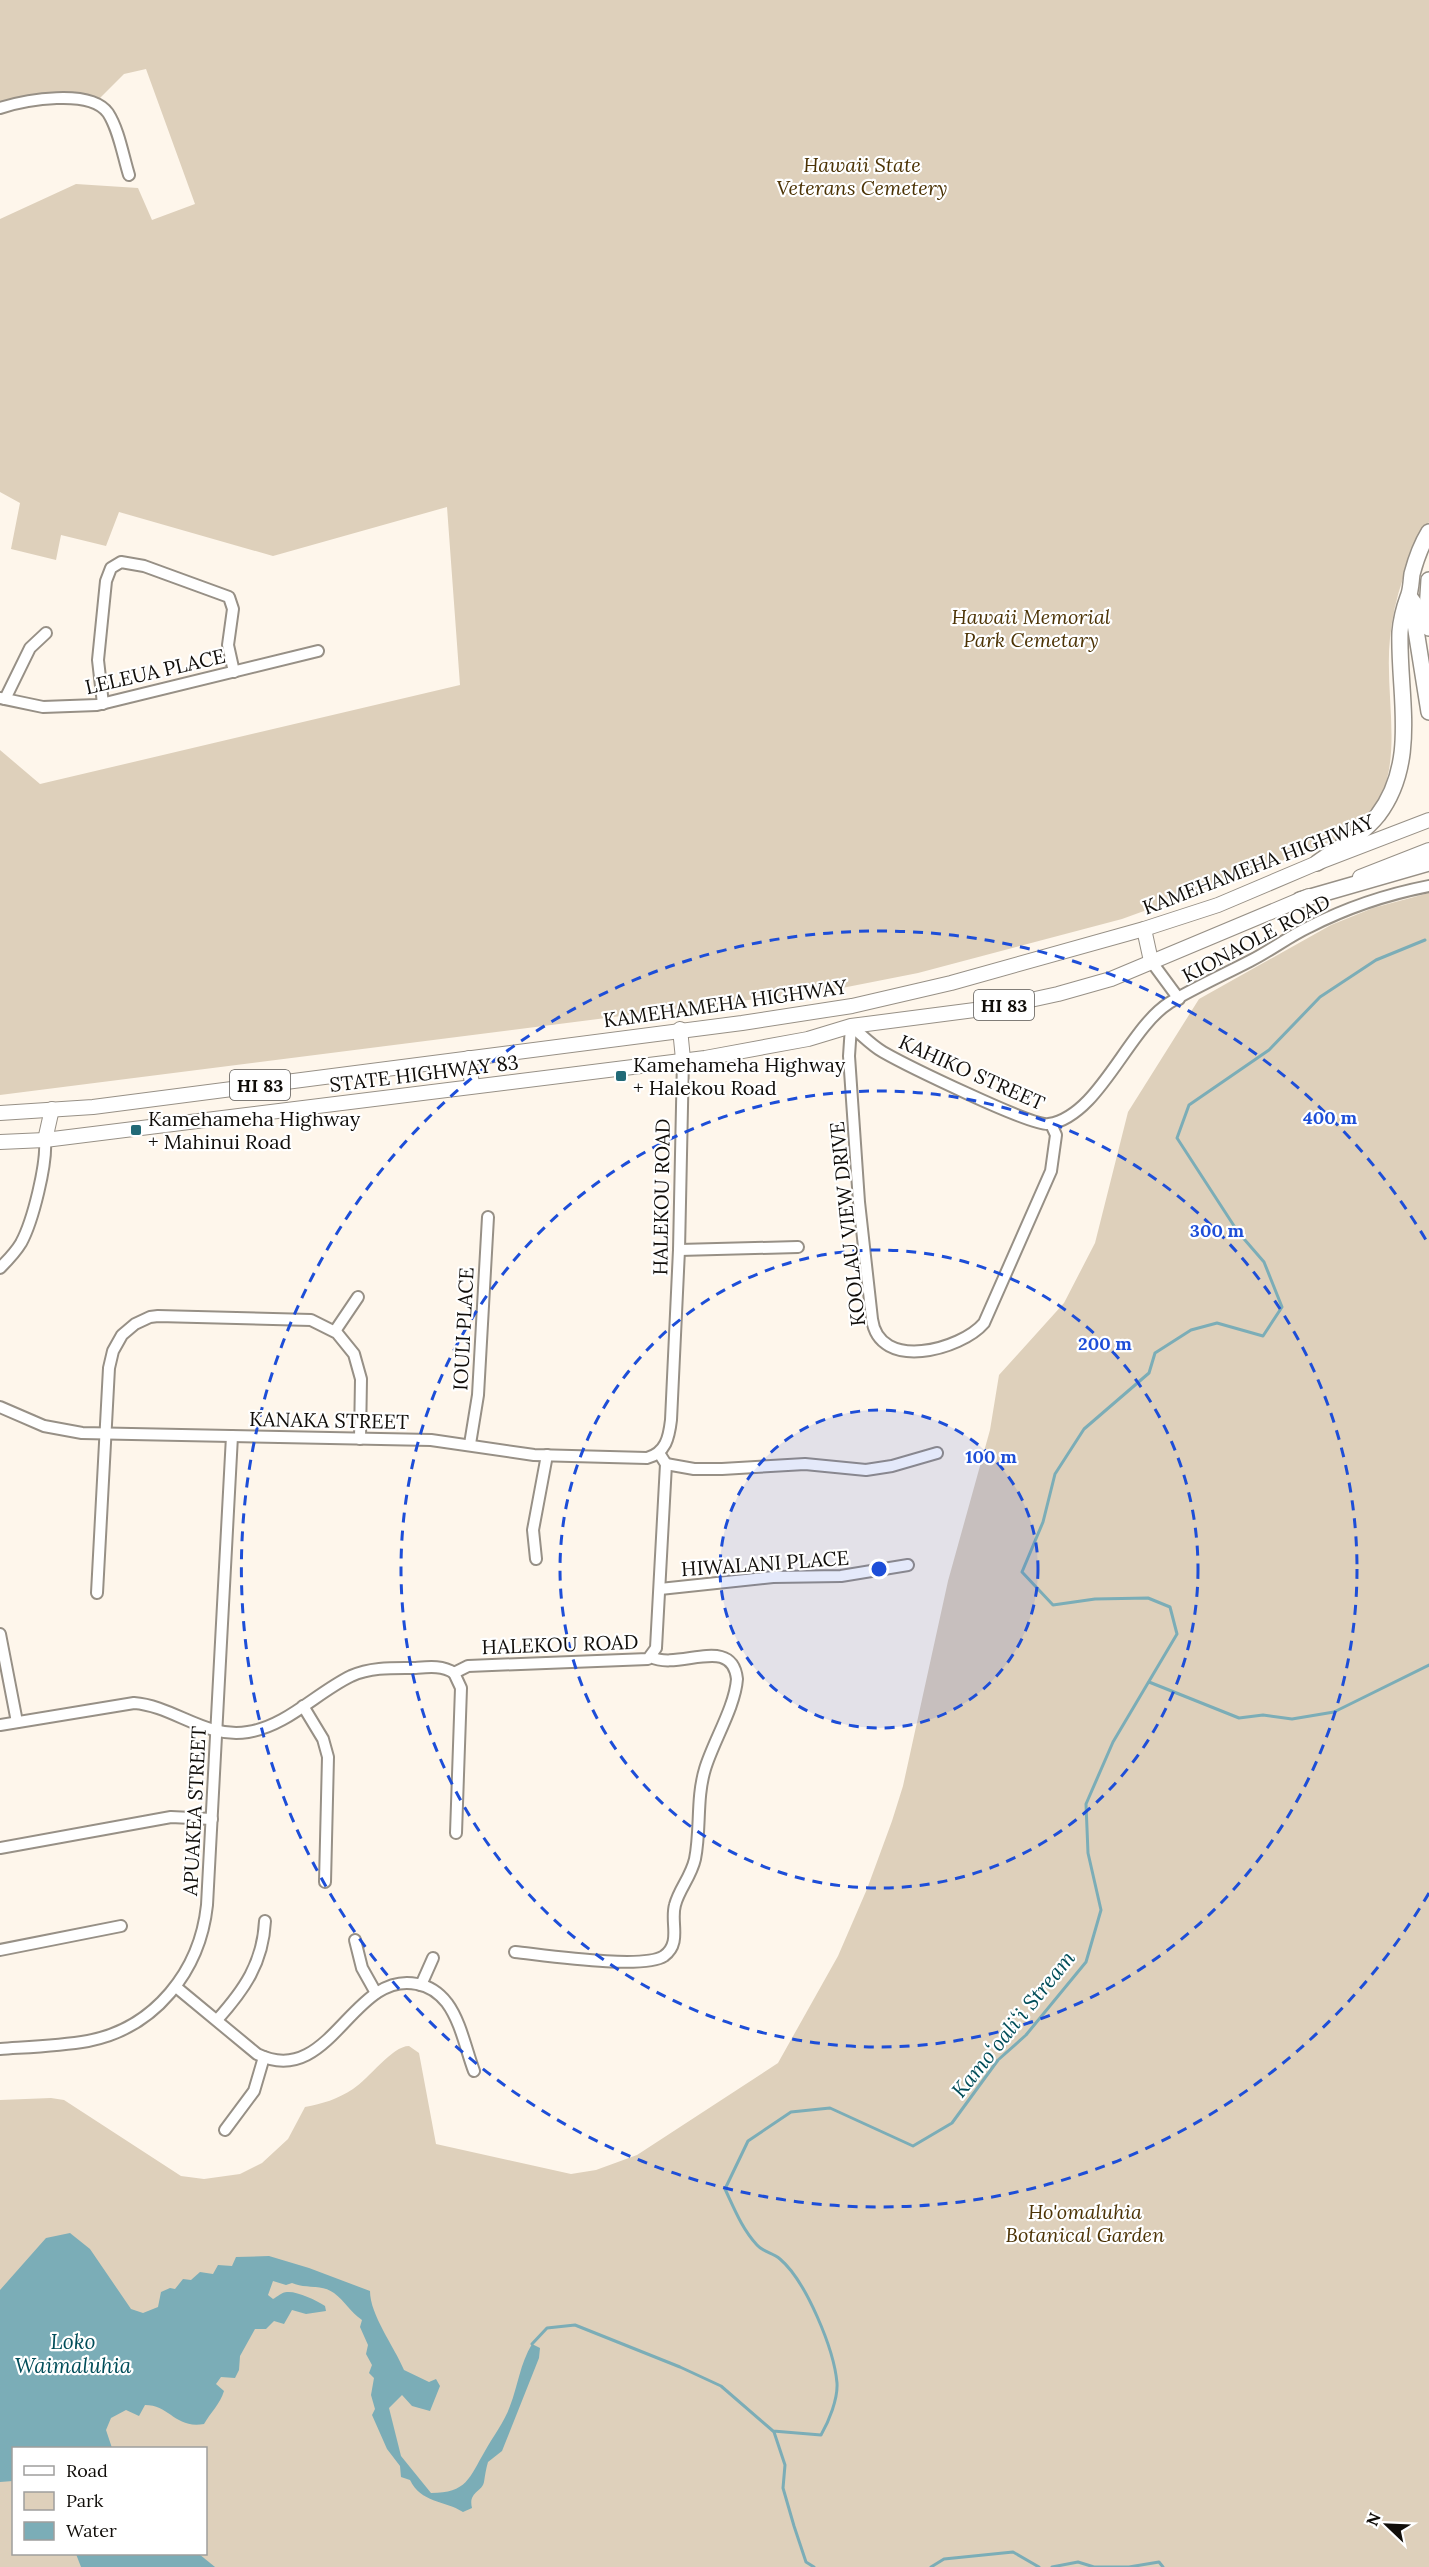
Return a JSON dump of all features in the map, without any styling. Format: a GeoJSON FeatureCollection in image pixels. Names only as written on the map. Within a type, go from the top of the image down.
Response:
{"type":"FeatureCollection","features":[{"type":"Feature","properties":{"kind":"highway"},"geometry":{"type":"LineString","coordinates":[[1317,862],[1368,826],[1384,806],[1395,784],[1402,762],[1404,739],[1400,629],[1404,603],[1409,596],[1414,568],[1429,532]]}},
{"type":"Feature","properties":{"kind":"highway"},"geometry":{"type":"LineString","coordinates":[[1429,580],[1426,611],[1429,628]]}},
{"type":"Feature","properties":{"kind":"highway"},"geometry":{"type":"LineString","coordinates":[[1409,596],[1414,603],[1415,624],[1429,712]]}},
{"type":"Feature","properties":{"kind":"highway"},"geometry":{"type":"LineString","coordinates":[[1300,900],[1429,863]]}},
{"type":"Feature","properties":{"kind":"main road","name":"KAMEHAMEHA HIGHWAY"},"geometry":{"type":"LineString","coordinates":[[0,1113],[93,1107],[680,1029],[742,1023],[852,1006],[962,980],[1144,930],[1218,905],[1317,862],[1429,820]]}},
{"type":"Feature","properties":{"kind":"main road","name":"KAMEHAMEHA HIGHWAY"},"geometry":{"type":"LineString","coordinates":[[851,1026],[998,1007],[1111,979],[1300,900],[1429,850]]}},
{"type":"Feature","properties":{"kind":"main road"},"geometry":{"type":"LineString","coordinates":[[1144,930],[1151,961]]}},
{"type":"Feature","properties":{"kind":"main road"},"geometry":{"type":"LineString","coordinates":[[851,1026],[852,1006]]}},
{"type":"Feature","properties":{"kind":"main road","name":"STATE HIGHWAY 83"},"geometry":{"type":"LineString","coordinates":[[0,1142],[45,1140],[705,1058],[808,1039],[851,1026]]}},
{"type":"Feature","properties":{"kind":"main road"},"geometry":{"type":"LineString","coordinates":[[680,1029],[683,1059]]}},
{"type":"Feature","properties":{"kind":"main road"},"geometry":{"type":"LineString","coordinates":[[469,1058],[472,1086]]}},
{"type":"Feature","properties":{"kind":"main road"},"geometry":{"type":"LineString","coordinates":[[45,1140],[52,1109]]}},
{"type":"Feature","properties":{"kind":"street"},"geometry":{"type":"LineString","coordinates":[[0,108],[45,99],[83,99],[99,105],[111,120],[129,175]]}},
{"type":"Feature","properties":{"kind":"street"},"geometry":{"type":"LineString","coordinates":[[103,704],[98,660],[106,581],[111,568],[121,562],[144,566],[229,597],[233,609],[228,645],[234,672]]}},
{"type":"Feature","properties":{"kind":"street"},"geometry":{"type":"LineString","coordinates":[[3,698],[30,648],[46,633]]}},
{"type":"Feature","properties":{"kind":"street","name":"LELEUA PLACE"},"geometry":{"type":"LineString","coordinates":[[3,698],[26,704],[61,708],[103,704],[318,651]]}},
{"type":"Feature","properties":{"kind":"street","name":"KIONAOLE ROAD"},"geometry":{"type":"LineString","coordinates":[[1151,961],[1179,999],[1275,948],[1308,927],[1367,903],[1429,886]]}},
{"type":"Feature","properties":{"kind":"street","name":"KAHIKO STREET"},"geometry":{"type":"LineString","coordinates":[[851,1026],[881,1051],[1015,1115],[1044,1124],[1052,1124],[1067,1118],[1086,1102],[1154,1017],[1169,1003],[1179,999]]}},
{"type":"Feature","properties":{"kind":"street","name":"KOOLAU VIEW DRIVE"},"geometry":{"type":"LineString","coordinates":[[851,1026],[849,1056],[859,1202],[872,1319],[878,1337],[893,1349],[906,1351],[956,1343],[971,1335],[984,1323],[1051,1171],[1056,1135],[1052,1124]]}},
{"type":"Feature","properties":{"kind":"street","name":"HALEKOU ROAD"},"geometry":{"type":"LineString","coordinates":[[659,1453],[666,1445],[671,1420],[679,1250],[683,1059]]}},
{"type":"Feature","properties":{"kind":"street"},"geometry":{"type":"LineString","coordinates":[[0,1268],[15,1252],[25,1235],[34,1207],[46,1149],[45,1140]]}},
{"type":"Feature","properties":{"kind":"street","name":"IOULI PLACE"},"geometry":{"type":"LineString","coordinates":[[470,1444],[477,1395],[488,1217]]}},
{"type":"Feature","properties":{"kind":"street"},"geometry":{"type":"LineString","coordinates":[[679,1250],[798,1246]]}},
{"type":"Feature","properties":{"kind":"street"},"geometry":{"type":"LineString","coordinates":[[335,1331],[358,1297]]}},
{"type":"Feature","properties":{"kind":"street"},"geometry":{"type":"LineString","coordinates":[[97,1593],[109,1368],[113,1350],[128,1329],[142,1320],[158,1316],[301,1319],[320,1323],[335,1331],[350,1347],[360,1371],[360,1438]]}},
{"type":"Feature","properties":{"kind":"street","name":"KANAKA STREET"},"geometry":{"type":"LineString","coordinates":[[0,1407],[32,1422],[82,1433],[431,1440],[547,1455],[647,1458],[659,1453]]}},
{"type":"Feature","properties":{"kind":"street","name":"APUAKEA STREET"},"geometry":{"type":"LineString","coordinates":[[0,2049],[75,2043],[116,2033],[152,2011],[176,1987],[197,1950],[206,1920],[232,1436]]}},
{"type":"Feature","properties":{"kind":"street"},"geometry":{"type":"LineString","coordinates":[[659,1453],[666,1464],[694,1469],[805,1464],[866,1470],[892,1466],[937,1453]]}},
{"type":"Feature","properties":{"kind":"street"},"geometry":{"type":"LineString","coordinates":[[536,1559],[533,1530],[547,1455]]}},
{"type":"Feature","properties":{"kind":"street","name":"HALEKOU ROAD"},"geometry":{"type":"LineString","coordinates":[[0,1725],[134,1703],[150,1706],[217,1732],[237,1733],[259,1730],[280,1721],[352,1676],[371,1670],[441,1667],[454,1673],[468,1666],[640,1662],[651,1657],[656,1648],[666,1464]]}},
{"type":"Feature","properties":{"kind":"street","name":"HIWALANI PLACE"},"geometry":{"type":"LineString","coordinates":[[660,1589],[773,1577],[841,1576],[908,1565]]}},
{"type":"Feature","properties":{"kind":"street"},"geometry":{"type":"LineString","coordinates":[[0,1634],[17,1722]]}},
{"type":"Feature","properties":{"kind":"street"},"geometry":{"type":"LineString","coordinates":[[515,1952],[638,1961],[660,1958],[671,1947],[675,1937],[675,1905],[687,1883],[695,1857],[699,1796],[704,1772],[738,1680],[730,1662],[717,1655],[669,1662],[651,1657]]}},
{"type":"Feature","properties":{"kind":"street"},"geometry":{"type":"LineString","coordinates":[[454,1673],[460,1688],[456,1833]]}},
{"type":"Feature","properties":{"kind":"street"},"geometry":{"type":"LineString","coordinates":[[303,1706],[323,1739],[328,1757],[325,1882]]}},
{"type":"Feature","properties":{"kind":"street"},"geometry":{"type":"LineString","coordinates":[[0,1848],[171,1817],[212,1819]]}},
{"type":"Feature","properties":{"kind":"street"},"geometry":{"type":"LineString","coordinates":[[217,2020],[244,1989],[254,1973],[262,1947],[265,1921]]}},
{"type":"Feature","properties":{"kind":"street"},"geometry":{"type":"LineString","coordinates":[[0,1950],[121,1926]]}},
{"type":"Feature","properties":{"kind":"street"},"geometry":{"type":"LineString","coordinates":[[355,1940],[362,1968],[376,1993]]}},
{"type":"Feature","properties":{"kind":"street"},"geometry":{"type":"LineString","coordinates":[[421,1985],[433,1958]]}},
{"type":"Feature","properties":{"kind":"street"},"geometry":{"type":"LineString","coordinates":[[176,1987],[251,2049],[264,2057],[286,2061],[308,2055],[376,1993],[397,1984],[421,1985],[442,1997],[451,2009],[474,2071]]}},
{"type":"Feature","properties":{"kind":"street"},"geometry":{"type":"LineString","coordinates":[[225,2130],[255,2091],[264,2057]]}},
{"type":"Feature","properties":{"kind":"green space","name":"Hawaii Memorial Park Cemetary"},"geometry":{"type":"Polygon","coordinates":[[[0,0],[1429,0],[1429,522],[1403,578],[1392,623],[1389,668],[1391,754],[1386,781],[1376,805],[1357,826],[1328,844],[1122,919],[918,973],[842,988],[0,1095],[0,750],[40,784],[460,685],[447,507],[273,556],[119,512],[106,546],[61,535],[56,560],[11,549],[20,503],[0,492],[0,219],[76,184],[138,188],[152,220],[195,204],[146,69],[124,74],[94,104],[12,100],[0,106],[0,0]]]}},
{"type":"Feature","properties":{"kind":"green space","name":"Ho'omaluhia Botanical Garden"},"geometry":{"type":"Polygon","coordinates":[[[1429,893],[1429,2567],[0,2567],[0,2100],[51,2098],[64,2100],[181,2176],[204,2179],[240,2174],[262,2163],[288,2139],[305,2107],[330,2101],[347,2093],[395,2051],[409,2046],[419,2053],[436,2144],[571,2174],[596,2170],[637,2155],[778,2063],[838,1956],[867,1889],[892,1821],[903,1786],[948,1581],[990,1430],[999,1375],[1064,1303],[1095,1243],[1128,1112],[1199,999],[1331,925],[1373,908],[1429,893]]]}},
{"type":"Feature","properties":{"kind":"water","name":"Loko Waimaluhia"},"geometry":{"type":"Polygon","coordinates":[[[70,2233],[90,2249],[131,2309],[143,2313],[158,2307],[161,2292],[170,2288],[175,2289],[183,2279],[191,2280],[200,2272],[213,2274],[218,2265],[232,2266],[236,2257],[269,2256],[370,2291],[378,2320],[404,2370],[429,2382],[436,2379],[440,2386],[430,2411],[412,2406],[402,2395],[389,2408],[401,2456],[431,2493],[452,2490],[466,2482],[508,2412],[532,2344],[540,2348],[539,2358],[502,2451],[488,2462],[483,2485],[472,2499],[472,2508],[463,2512],[427,2497],[420,2493],[410,2480],[401,2477],[400,2466],[387,2449],[372,2415],[375,2409],[371,2395],[374,2378],[369,2373],[372,2365],[366,2354],[368,2345],[360,2327],[362,2320],[329,2290],[292,2283],[286,2285],[273,2281],[268,2295],[273,2299],[285,2292],[296,2293],[325,2306],[326,2311],[306,2314],[292,2310],[284,2324],[274,2321],[266,2329],[255,2329],[240,2356],[239,2370],[235,2378],[221,2377],[216,2384],[224,2391],[204,2424],[186,2423],[154,2406],[145,2405],[139,2416],[126,2410],[111,2418],[106,2430],[112,2447],[12,2447],[12,2481],[0,2482],[0,2290],[46,2238],[70,2233]]]}},
{"type":"Feature","properties":{"kind":"water"},"geometry":{"type":"Polygon","coordinates":[[[76,2555],[200,2555],[215,2567],[81,2567],[76,2555]]]}},
{"type":"Feature","properties":{"kind":"waterway","name":"Kamoʻoaliʻi Stream"},"geometry":{"type":"LineString","coordinates":[[532,2344],[547,2328],[575,2325],[721,2386],[773,2431],[821,2435],[832,2410],[837,2389],[835,2369],[825,2335],[809,2299],[790,2269],[780,2259],[759,2247],[752,2239],[725,2189],[748,2141],[791,2112],[830,2108],[913,2146],[952,2123],[998,2060],[1026,2035],[1086,1962],[1101,1910],[1088,1853],[1086,1804],[1113,1742],[1177,1634],[1170,1607],[1148,1598],[1095,1599],[1053,1605],[1022,1572],[1043,1522],[1055,1474],[1084,1429],[1149,1373],[1155,1353],[1191,1330],[1217,1323],[1263,1336],[1282,1307],[1264,1262],[1238,1232],[1177,1138],[1189,1105],[1269,1050],[1320,997],[1376,960],[1425,940]]}},
{"type":"Feature","properties":{"kind":"waterway"},"geometry":{"type":"LineString","coordinates":[[1149,1682],[1239,1718],[1263,1715],[1292,1719],[1334,1712],[1429,1665]]}},
{"type":"Feature","properties":{"kind":"waterway"},"geometry":{"type":"LineString","coordinates":[[774,2432],[785,2465],[783,2488],[794,2526],[806,2562],[814,2567]]}},
{"type":"Feature","properties":{"kind":"waterway"},"geometry":{"type":"LineString","coordinates":[[931,2567],[944,2559],[1013,2552],[1039,2567]]}},
{"type":"Feature","properties":{"kind":"waterway"},"geometry":{"type":"LineString","coordinates":[[1052,2567],[1078,2562],[1094,2567],[1129,2567],[1159,2562],[1163,2567]]}},
{"type":"Feature","properties":{"kind":"place","name":"Kamehameha Highway + Halekou Road"},"geometry":{"type":"Point","coordinates":[621,1076]}},
{"type":"Feature","properties":{"kind":"place","name":"Kamehameha Highway + Mahinui Road"},"geometry":{"type":"Point","coordinates":[136,1130]}},
{"type":"Feature","properties":{"kind":"park label","name":"Hawaii State Veterans Cemetery"},"geometry":{"type":"Point","coordinates":[862,176]}}]}
